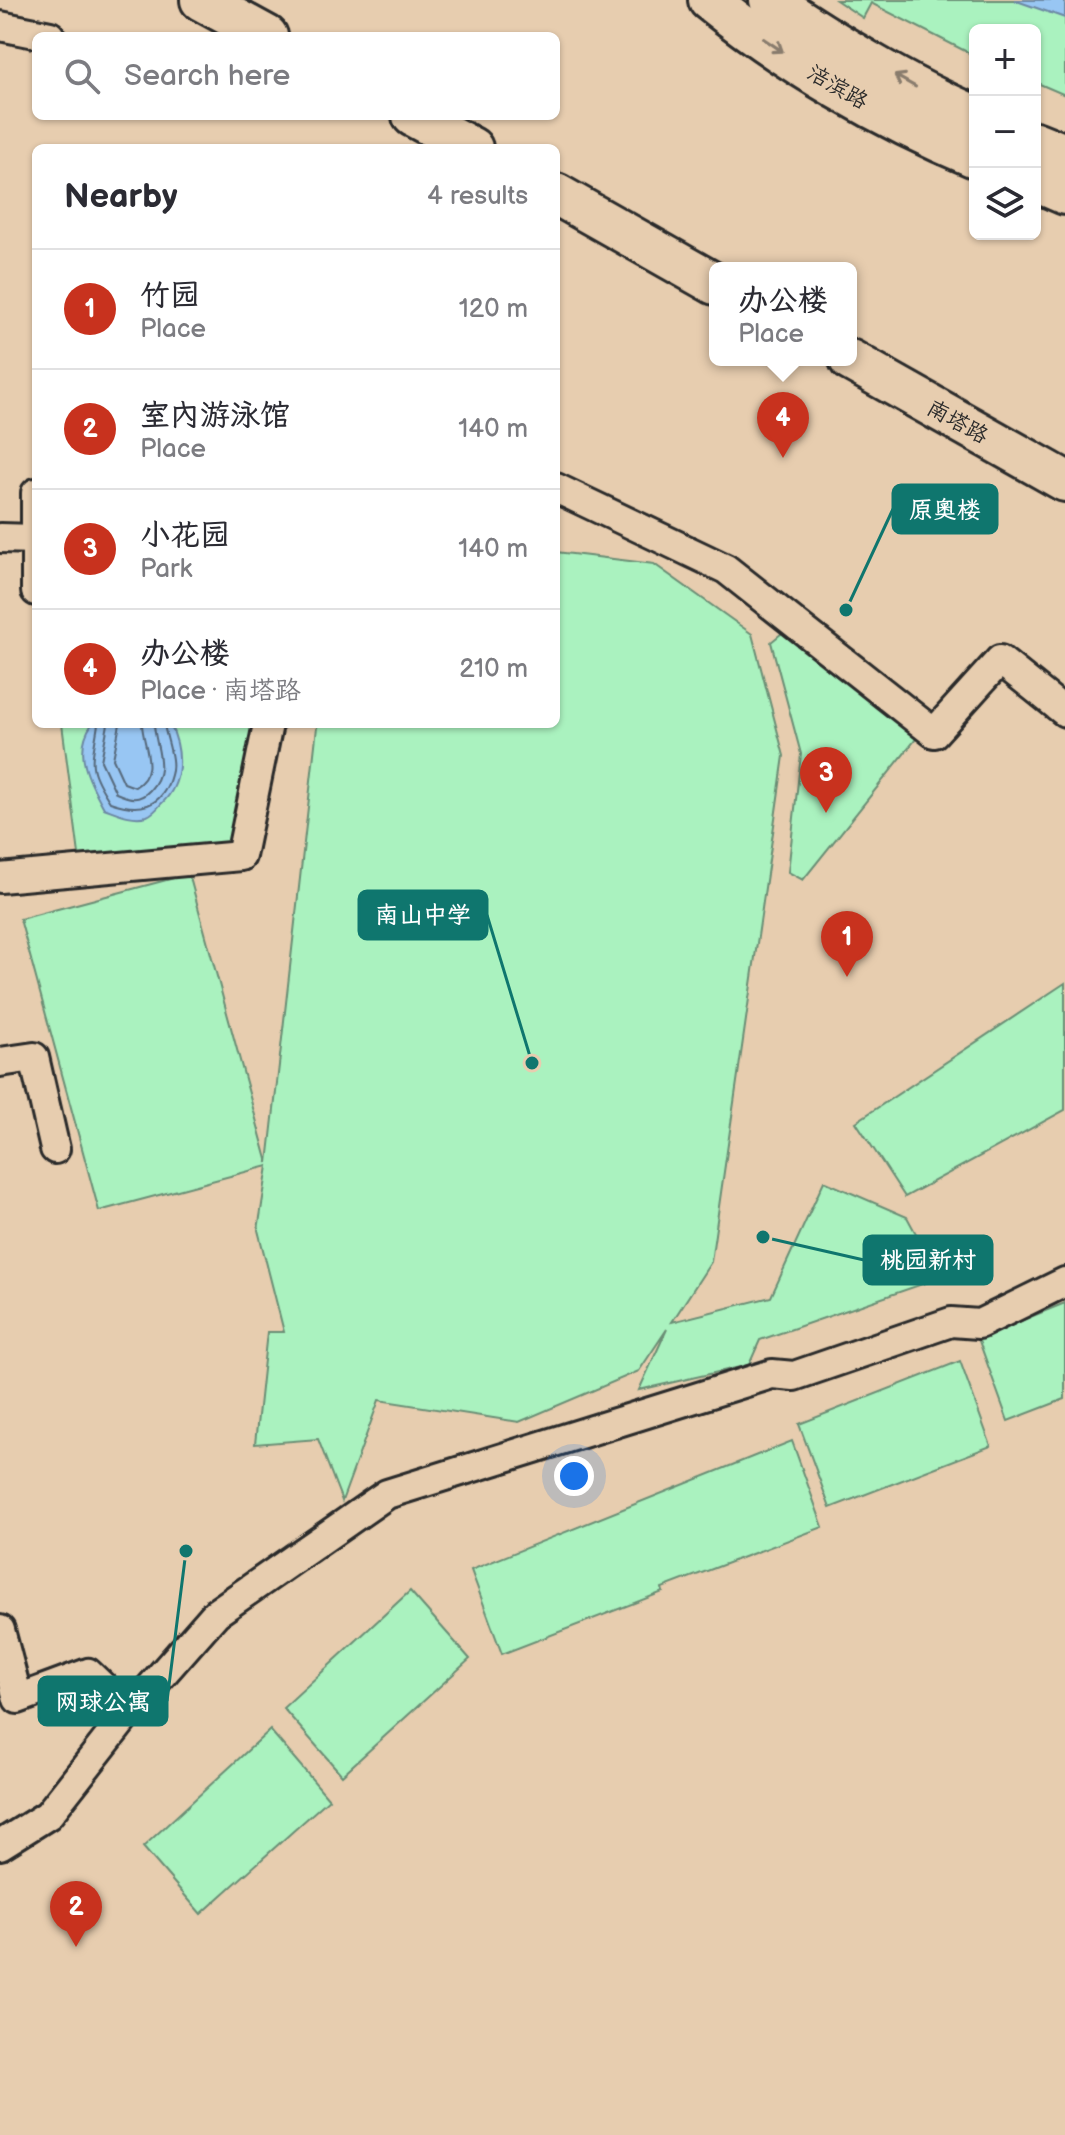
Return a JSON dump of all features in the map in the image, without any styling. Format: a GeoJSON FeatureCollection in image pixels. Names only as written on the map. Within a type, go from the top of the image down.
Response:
{"type":"FeatureCollection","features":[{"type":"Feature","properties":{"kind":"main road"},"geometry":{"type":"LineString","coordinates":[[201,0],[260,32]]}},
{"type":"Feature","properties":{"kind":"main road","name":"涪滨路"},"geometry":{"type":"LineString","coordinates":[[709,0],[823,80],[941,143],[969,155]]}},
{"type":"Feature","properties":{"kind":"main road","name":"涪滨路"},"geometry":{"type":"LineString","coordinates":[[770,0],[834,42],[969,114]]}},
{"type":"Feature","properties":{"kind":"main road"},"geometry":{"type":"LineString","coordinates":[[420,120],[465,144]]}},
{"type":"Feature","properties":{"kind":"main road"},"geometry":{"type":"LineString","coordinates":[[1041,144],[1065,154]]}},
{"type":"Feature","properties":{"kind":"main road"},"geometry":{"type":"LineString","coordinates":[[1041,184],[1065,194]]}},
{"type":"Feature","properties":{"kind":"main road"},"geometry":{"type":"LineString","coordinates":[[560,206],[709,281]]}},
{"type":"Feature","properties":{"kind":"main road","name":"南塔路"},"geometry":{"type":"LineString","coordinates":[[857,364],[1065,481]]}},
{"type":"Feature","properties":{"kind":"street"},"geometry":{"type":"LineString","coordinates":[[0,26],[32,32]]}},
{"type":"Feature","properties":{"kind":"street"},"geometry":{"type":"LineString","coordinates":[[560,490],[726,569],[934,733],[1000,660],[1065,712]]}},
{"type":"Feature","properties":{"kind":"street"},"geometry":{"type":"LineString","coordinates":[[0,538],[32,539]]}},
{"type":"Feature","properties":{"kind":"street"},"geometry":{"type":"LineString","coordinates":[[0,878],[241,856],[267,728]]}},
{"type":"Feature","properties":{"kind":"street"},"geometry":{"type":"LineString","coordinates":[[0,1062],[34,1057],[55,1149]]}},
{"type":"Feature","properties":{"kind":"street"},"geometry":{"type":"LineString","coordinates":[[0,1845],[48,1815],[129,1712],[216,1613],[387,1494],[772,1374],[794,1376],[951,1322],[979,1324],[1065,1282]]}},
{"type":"Feature","properties":{"kind":"street"},"geometry":{"type":"LineString","coordinates":[[0,1630],[18,1699],[88,1673],[129,1712]]}},
{"type":"Feature","properties":{"kind":"green space"},"geometry":{"type":"Polygon","coordinates":[[[836,0],[1065,0],[1065,95],[1041,85],[1041,24],[969,24],[969,53],[871,3],[863,18],[836,0]]]}},
{"type":"Feature","properties":{"kind":"green space"},"geometry":{"type":"Polygon","coordinates":[[[560,552],[654,564],[752,634],[784,756],[711,1262],[672,1322],[771,1297],[824,1181],[907,1217],[940,1278],[760,1340],[749,1365],[639,1390],[667,1329],[639,1371],[519,1422],[379,1400],[342,1501],[318,1439],[255,1444],[267,1332],[284,1332],[258,1230],[268,1166],[99,1211],[20,919],[189,874],[268,1163],[317,728],[560,728],[560,552]]]}},
{"type":"Feature","properties":{"kind":"green space"},"geometry":{"type":"Polygon","coordinates":[[[787,629],[920,734],[803,880],[788,872],[801,754],[771,642],[787,629]]]}},
{"type":"Feature","properties":{"kind":"green space"},"geometry":{"type":"Polygon","coordinates":[[[63,728],[258,728],[232,849],[80,862],[63,728]]]}},
{"type":"Feature","properties":{"kind":"green space"},"geometry":{"type":"Polygon","coordinates":[[[1065,983],[1065,1110],[905,1197],[856,1122],[1065,983]]]}},
{"type":"Feature","properties":{"kind":"green space"},"geometry":{"type":"Polygon","coordinates":[[[1065,1303],[1065,1399],[1008,1421],[978,1338],[1065,1303]]]}},
{"type":"Feature","properties":{"kind":"green space"},"geometry":{"type":"Polygon","coordinates":[[[960,1361],[991,1446],[830,1508],[799,1424],[960,1361]]]}},
{"type":"Feature","properties":{"kind":"green space"},"geometry":{"type":"Polygon","coordinates":[[[792,1441],[823,1527],[662,1588],[663,1592],[502,1654],[471,1570],[792,1441]]]}},
{"type":"Feature","properties":{"kind":"green space"},"geometry":{"type":"Polygon","coordinates":[[[410,1591],[470,1659],[342,1775],[283,1708],[410,1591]]]}},
{"type":"Feature","properties":{"kind":"green space"},"geometry":{"type":"Polygon","coordinates":[[[270,1730],[329,1799],[201,1914],[143,1847],[270,1730]]]}},
{"type":"Feature","properties":{"kind":"water"},"geometry":{"type":"Polygon","coordinates":[[[1014,0],[1065,0],[1065,18],[1014,0]]]}},
{"type":"Feature","properties":{"kind":"water"},"geometry":{"type":"Polygon","coordinates":[[[90,728],[172,728],[179,766],[169,796],[147,816],[130,817],[104,808],[85,767],[83,745],[90,728]]]}},
{"type":"Feature","properties":{"kind":"place","name":"办公楼"},"geometry":{"type":"Point","coordinates":[783,458]}},
{"type":"Feature","properties":{"kind":"place","name":"原奥楼"},"geometry":{"type":"Point","coordinates":[846,610]}},
{"type":"Feature","properties":{"kind":"place","name":"小花园"},"geometry":{"type":"Point","coordinates":[826,813]}},
{"type":"Feature","properties":{"kind":"place","name":"竹园"},"geometry":{"type":"Point","coordinates":[847,977]}},
{"type":"Feature","properties":{"kind":"place","name":"南山中学"},"geometry":{"type":"Point","coordinates":[532,1063]}},
{"type":"Feature","properties":{"kind":"place","name":"桃园新村"},"geometry":{"type":"Point","coordinates":[763,1237]}},
{"type":"Feature","properties":{"kind":"place","name":"网球公寓"},"geometry":{"type":"Point","coordinates":[186,1551]}},
{"type":"Feature","properties":{"kind":"place","name":"室内游泳馆"},"geometry":{"type":"Point","coordinates":[76,1947]}}]}
